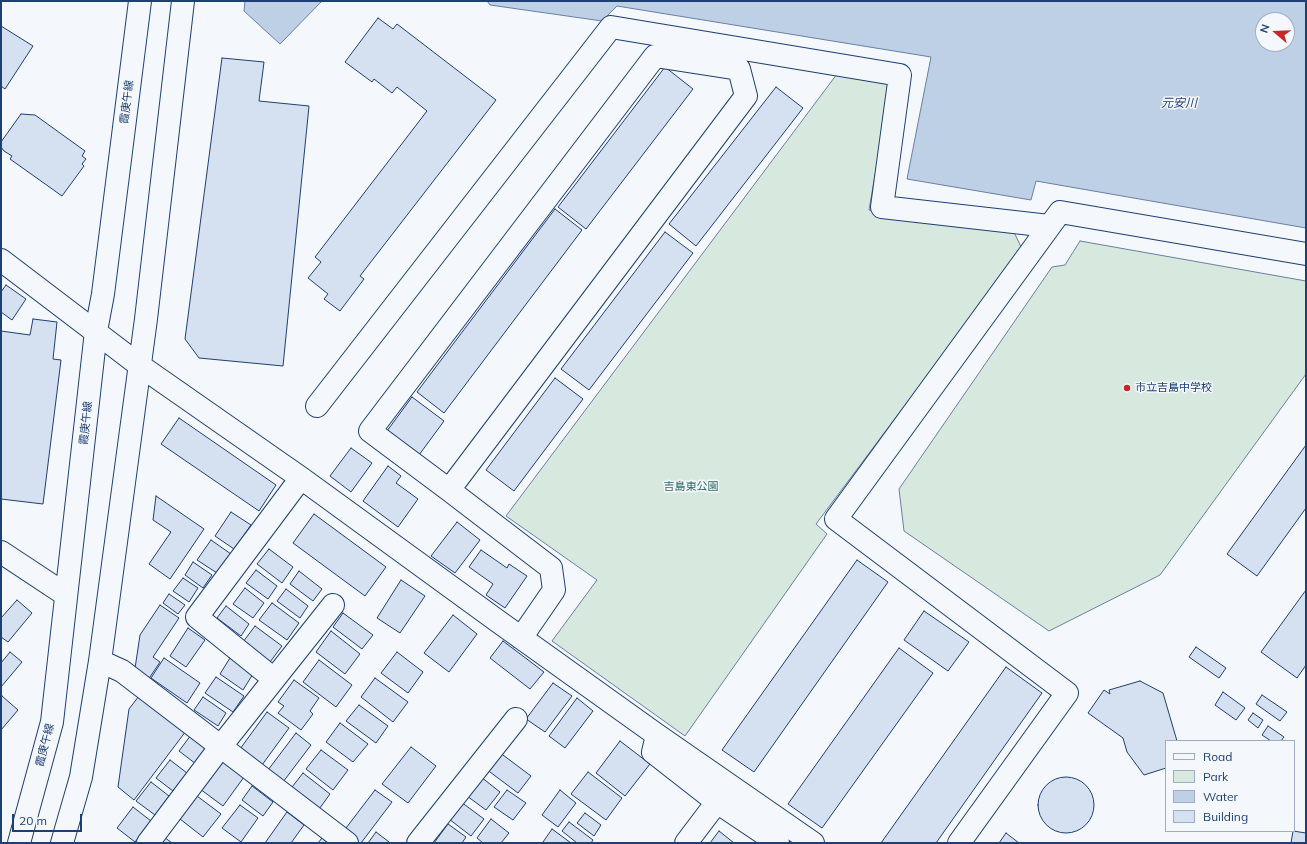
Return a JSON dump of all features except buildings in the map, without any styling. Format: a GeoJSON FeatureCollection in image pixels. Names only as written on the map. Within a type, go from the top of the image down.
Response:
{"type":"FeatureCollection","features":[{"type":"Feature","properties":{"kind":"street","name":"霞庚午線"},"geometry":{"type":"LineString","coordinates":[[19,843],[52,722],[96,331],[104,286],[140,1]]}},
{"type":"Feature","properties":{"kind":"street"},"geometry":{"type":"LineString","coordinates":[[62,843],[81,777],[100,661],[139,365],[183,1]]}},
{"type":"Feature","properties":{"kind":"street"},"geometry":{"type":"LineString","coordinates":[[317,406],[611,27],[900,75],[882,207],[1049,226]]}},
{"type":"Feature","properties":{"kind":"street"},"geometry":{"type":"LineString","coordinates":[[449,490],[746,96],[740,69],[655,56],[370,431],[551,568],[554,590],[521,638]]}},
{"type":"Feature","properties":{"kind":"street"},"geometry":{"type":"LineString","coordinates":[[959,843],[1067,693],[836,519],[1060,212],[1306,254]]}},
{"type":"Feature","properties":{"kind":"street"},"geometry":{"type":"LineString","coordinates":[[1,260],[139,365],[301,478],[657,736],[813,843]]}},
{"type":"Feature","properties":{"kind":"street"},"geometry":{"type":"LineString","coordinates":[[274,679],[197,617],[301,478]]}},
{"type":"Feature","properties":{"kind":"street"},"geometry":{"type":"LineString","coordinates":[[1,552],[66,595]]}},
{"type":"Feature","properties":{"kind":"street"},"geometry":{"type":"LineString","coordinates":[[148,843],[221,746],[333,605]]}},
{"type":"Feature","properties":{"kind":"street"},"geometry":{"type":"LineString","coordinates":[[100,661],[122,671],[347,843]]}},
{"type":"Feature","properties":{"kind":"street"},"geometry":{"type":"LineString","coordinates":[[418,843],[516,719]]}},
{"type":"Feature","properties":{"kind":"street"},"geometry":{"type":"LineString","coordinates":[[657,736],[653,752],[717,802],[778,843]]}},
{"type":"Feature","properties":{"kind":"street"},"geometry":{"type":"LineString","coordinates":[[686,843],[717,802]]}},
{"type":"Feature","properties":{"kind":"green space","name":"吉島東公園"},"geometry":{"type":"Polygon","coordinates":[[[837,74],[891,83],[869,210],[1013,230],[1022,249],[816,524],[827,534],[685,736],[552,641],[597,580],[506,516],[837,74]]]}},
{"type":"Feature","properties":{"kind":"green space","name":"市立吉島中学校"},"geometry":{"type":"Polygon","coordinates":[[[1080,241],[1306,281],[1306,374],[1160,575],[1049,631],[904,531],[899,489],[1052,267],[1065,265],[1080,241]]]}},
{"type":"Feature","properties":{"kind":"water"},"geometry":{"type":"Polygon","coordinates":[[[245,1],[322,1],[280,44],[244,11],[245,1]]]}},
{"type":"Feature","properties":{"kind":"water","name":"元安川"},"geometry":{"type":"Polygon","coordinates":[[[487,1],[1306,1],[1306,228],[1036,181],[1031,200],[907,179],[931,57],[617,6],[602,21],[490,5],[487,1]]]}},
{"type":"Feature","properties":{"kind":"place","name":"市立吉島中学校"},"geometry":{"type":"Point","coordinates":[1127,388]}}]}
